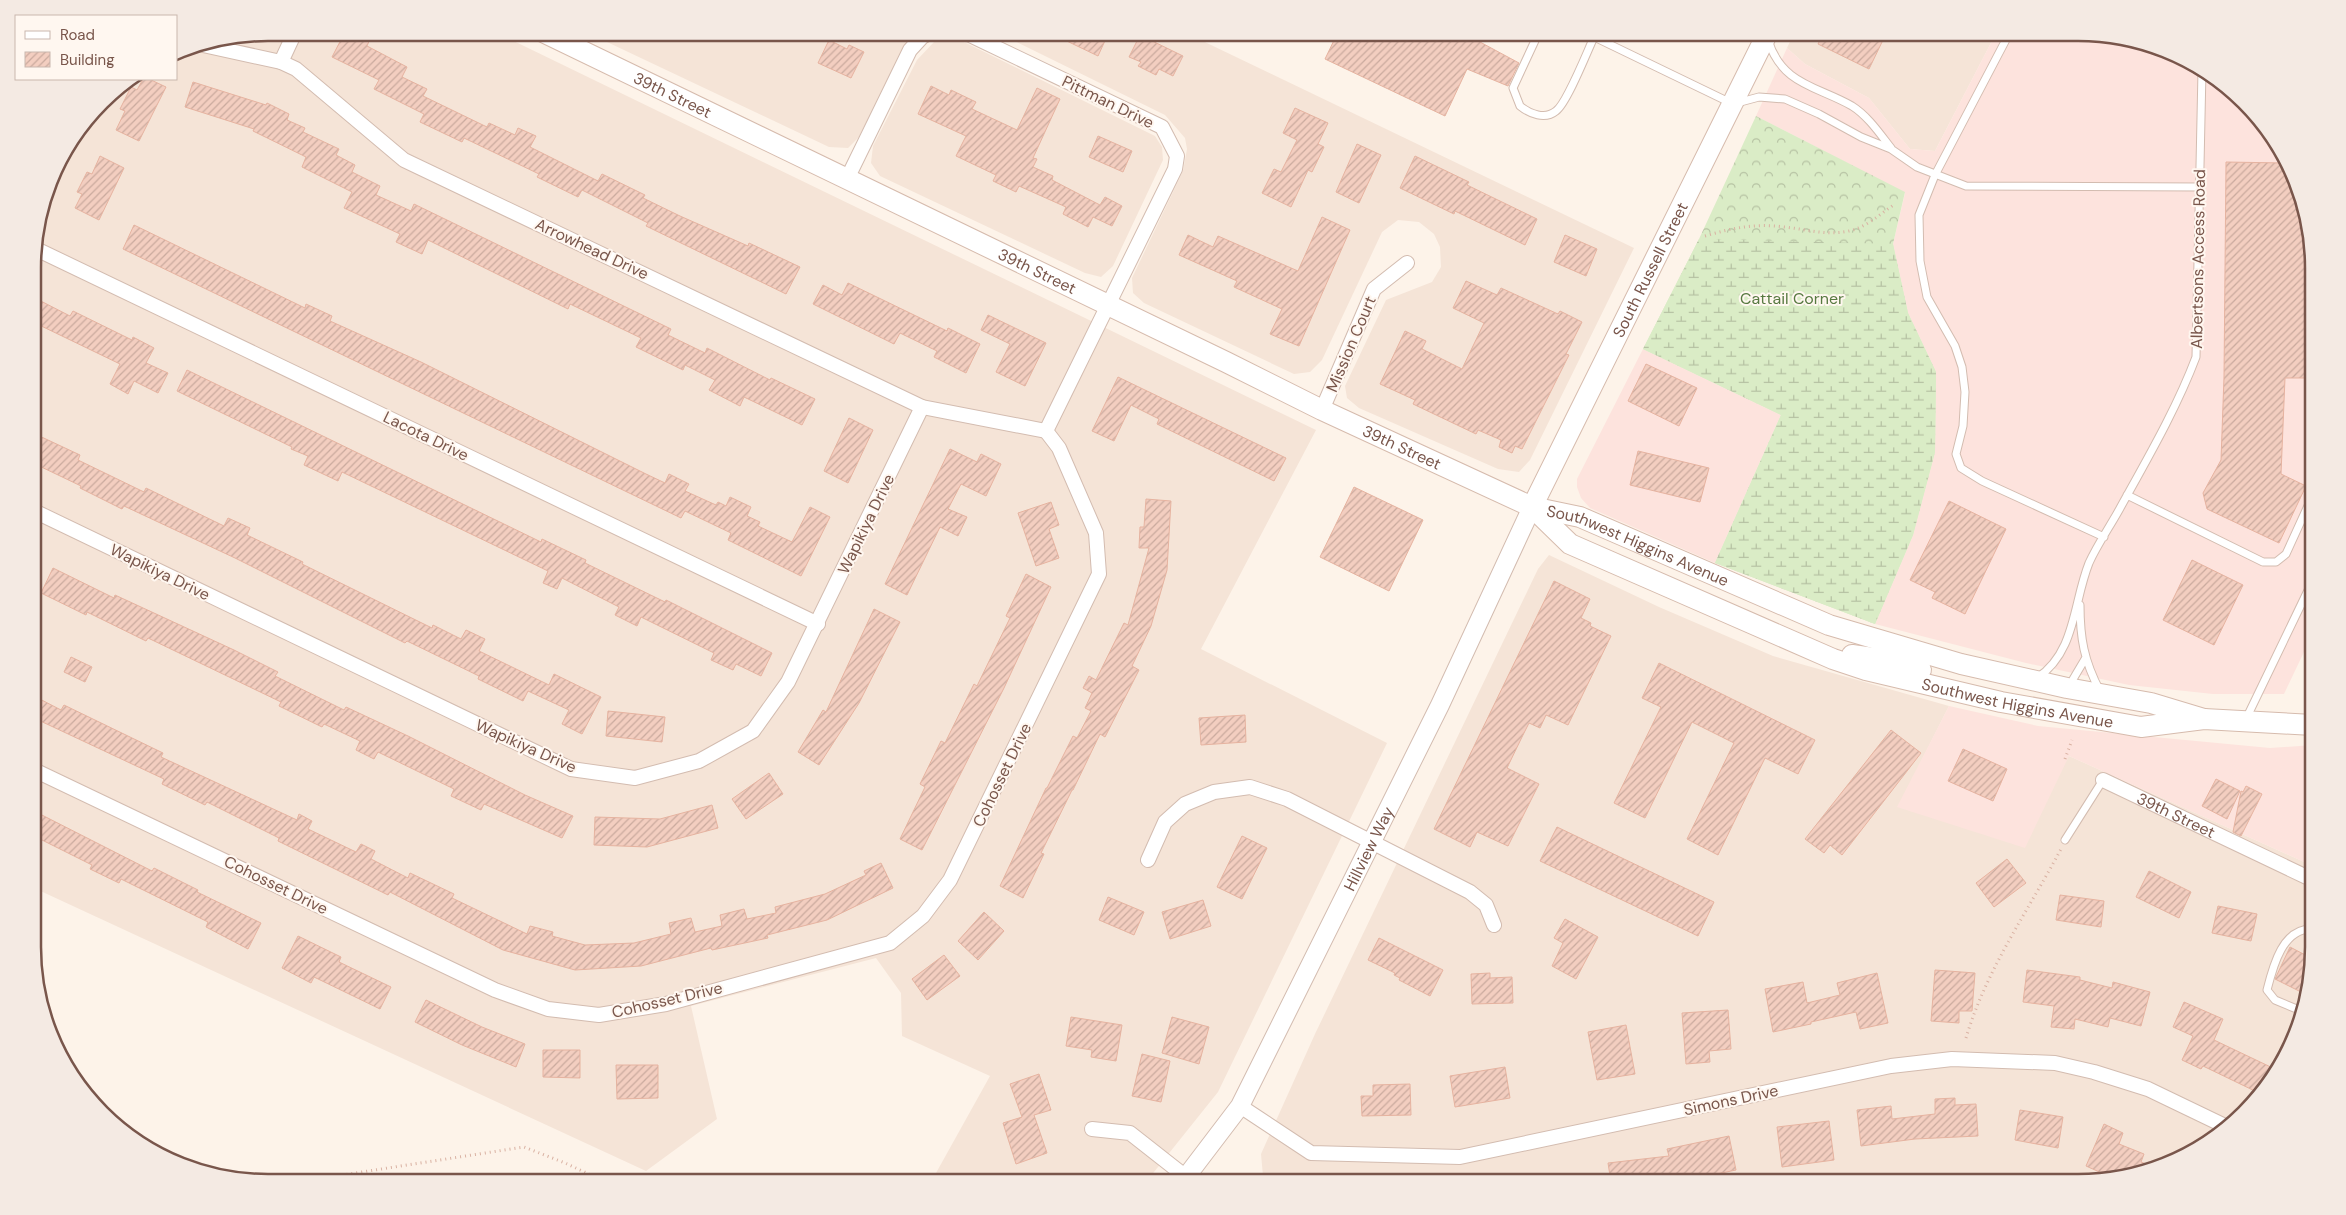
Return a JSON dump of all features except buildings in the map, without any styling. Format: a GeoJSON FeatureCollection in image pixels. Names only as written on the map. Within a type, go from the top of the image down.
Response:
{"type":"FeatureCollection","features":[{"type":"Feature","properties":{"kind":"main road","name":"39th Street"},"geometry":{"type":"LineString","coordinates":[[562,41],[1322,410],[1532,507]]}},
{"type":"Feature","properties":{"kind":"main road","name":"South Russell Street"},"geometry":{"type":"LineString","coordinates":[[1532,507],[1764,41]]}},
{"type":"Feature","properties":{"kind":"main road","name":"Southwest Higgins Avenue"},"geometry":{"type":"LineString","coordinates":[[1532,507],[1570,544],[1833,659],[1866,670],[2001,702],[2132,726],[2141,727],[2204,719],[2305,725]]}},
{"type":"Feature","properties":{"kind":"main road","name":"Southwest Higgins Avenue"},"geometry":{"type":"LineString","coordinates":[[1532,507],[1580,517],[1829,625],[1952,661],[2067,688],[2151,703],[2204,719]]}},
{"type":"Feature","properties":{"kind":"main road","name":"Southwest Higgins Avenue"},"geometry":{"type":"LineString","coordinates":[[1833,659],[1851,655],[1874,658],[2042,698],[2057,697],[2067,688]]}},
{"type":"Feature","properties":{"kind":"street"},"geometry":{"type":"LineString","coordinates":[[281,62],[291,41]]}},
{"type":"Feature","properties":{"kind":"street"},"geometry":{"type":"LineString","coordinates":[[847,179],[910,50],[918,41]]}},
{"type":"Feature","properties":{"kind":"street","name":"Pittman Drive"},"geometry":{"type":"LineString","coordinates":[[983,41],[1162,127],[1171,143],[1177,156],[1175,169],[1107,306]]}},
{"type":"Feature","properties":{"kind":"street","name":"Arrowhead Drive"},"geometry":{"type":"LineString","coordinates":[[215,48],[281,62],[296,69],[404,160],[922,407]]}},
{"type":"Feature","properties":{"kind":"street","name":"Lacota Drive"},"geometry":{"type":"LineString","coordinates":[[42,252],[818,624]]}},
{"type":"Feature","properties":{"kind":"street","name":"Mission Court"},"geometry":{"type":"LineString","coordinates":[[1322,410],[1374,289],[1407,263]]}},
{"type":"Feature","properties":{"kind":"street"},"geometry":{"type":"LineString","coordinates":[[922,407],[1046,431],[1107,306]]}},
{"type":"Feature","properties":{"kind":"street","name":"Wapikiya Drive"},"geometry":{"type":"LineString","coordinates":[[41,514],[571,769],[635,778],[699,761],[753,731],[788,682],[818,624],[922,407]]}},
{"type":"Feature","properties":{"kind":"street","name":"Cohosset Drive"},"geometry":{"type":"LineString","coordinates":[[41,773],[494,990],[548,1009],[599,1015],[666,1004],[890,943],[923,916],[950,880],[1099,574],[1096,533],[1059,448],[1046,431]]}},
{"type":"Feature","properties":{"kind":"street","name":"Hillview Way"},"geometry":{"type":"LineString","coordinates":[[1186,1174],[1240,1106],[1440,705],[1532,507]]}},
{"type":"Feature","properties":{"kind":"street","name":"39th Street"},"geometry":{"type":"LineString","coordinates":[[2103,780],[2305,876]]}},
{"type":"Feature","properties":{"kind":"street"},"geometry":{"type":"LineString","coordinates":[[1148,860],[1165,822],[1185,804],[1214,792],[1250,787],[1286,799],[1470,892],[1486,905],[1494,925]]}},
{"type":"Feature","properties":{"kind":"street","name":"Simons Drive"},"geometry":{"type":"LineString","coordinates":[[1240,1106],[1311,1153],[1460,1157],[1891,1066],[1952,1059],[2055,1063],[2094,1072],[2148,1089],[2220,1124]]}},
{"type":"Feature","properties":{"kind":"street"},"geometry":{"type":"LineString","coordinates":[[1092,1129],[1130,1133],[1174,1174]]}},
{"type":"Feature","properties":{"kind":"lane"},"geometry":{"type":"LineString","coordinates":[[1534,41],[1513,88],[1520,106],[1537,115],[1549,115],[1561,106],[1592,41]]}},
{"type":"Feature","properties":{"kind":"lane"},"geometry":{"type":"LineString","coordinates":[[1602,41],[1733,104],[1759,97],[1786,100],[1819,114],[1860,137],[1891,149],[1917,167],[1966,186],[1987,188],[2200,187]]}},
{"type":"Feature","properties":{"kind":"lane"},"geometry":{"type":"LineString","coordinates":[[1770,41],[1773,56],[1784,69],[1808,88],[1853,107],[1872,124],[1891,149]]}},
{"type":"Feature","properties":{"kind":"lane"},"geometry":{"type":"LineString","coordinates":[[2005,41],[1935,175],[1919,215],[1920,261],[1927,297],[1955,346],[1962,367],[1965,392],[1963,426],[1956,454],[1961,468],[1982,481],[2104,537]]}},
{"type":"Feature","properties":{"kind":"lane","name":"Albertsons Access Road"},"geometry":{"type":"LineString","coordinates":[[2080,600],[2089,564],[2188,380],[2196,357],[2202,78]]}},
{"type":"Feature","properties":{"kind":"lane"},"geometry":{"type":"LineString","coordinates":[[2127,495],[2263,562],[2276,562],[2286,554],[2305,512]]}},
{"type":"Feature","properties":{"kind":"lane"},"geometry":{"type":"LineString","coordinates":[[2245,721],[2305,597]]}},
{"type":"Feature","properties":{"kind":"lane"},"geometry":{"type":"LineString","coordinates":[[2033,680],[2048,670],[2061,655],[2080,600]]}},
{"type":"Feature","properties":{"kind":"lane"},"geometry":{"type":"LineString","coordinates":[[2080,600],[2080,628],[2085,659],[2102,694]]}},
{"type":"Feature","properties":{"kind":"lane"},"geometry":{"type":"LineString","coordinates":[[2067,688],[2085,659]]}},
{"type":"Feature","properties":{"kind":"lane","name":"39th Street"},"geometry":{"type":"LineString","coordinates":[[2065,840],[2103,780]]}},
{"type":"Feature","properties":{"kind":"lane"},"geometry":{"type":"LineString","coordinates":[[2296,1009],[2275,1000],[2267,990],[2275,960],[2283,947],[2293,934],[2305,929]]}},
{"type":"Feature","properties":{"kind":"path"},"geometry":{"type":"LineString","coordinates":[[1705,236],[1751,224],[1785,227],[1820,234],[1848,231],[1866,225],[1895,204]]}},
{"type":"Feature","properties":{"kind":"path"},"geometry":{"type":"LineString","coordinates":[[2065,759],[2072,740]]}},
{"type":"Feature","properties":{"kind":"path"},"geometry":{"type":"LineString","coordinates":[[1966,1038],[1972,1018],[1995,969],[2065,840]]}},
{"type":"Feature","properties":{"kind":"path"},"geometry":{"type":"LineString","coordinates":[[347,1174],[524,1146],[589,1174]]}},
{"type":"Feature","properties":{"kind":"shaded area"},"geometry":{"type":"Polygon","coordinates":[[[268,41],[514,41],[1316,430],[1201,649],[1387,743],[1218,1092],[1152,1174],[935,1174],[990,1076],[902,1036],[901,993],[876,958],[691,1006],[717,1119],[646,1171],[41,891],[41,268],[43,238],[49,209],[58,181],[79,142],[97,118],[118,97],[141,80],[178,80],[178,60],[181,58],[209,49],[238,43],[268,41]]]}},
{"type":"Feature","properties":{"kind":"shaded area"},"geometry":{"type":"Polygon","coordinates":[[[605,41],[908,41],[859,137],[848,148],[829,147],[605,41]]]}},
{"type":"Feature","properties":{"kind":"shaded area"},"geometry":{"type":"Polygon","coordinates":[[[962,41],[1155,136],[1162,147],[1163,160],[1113,266],[1101,277],[1085,273],[880,176],[871,163],[873,146],[917,60],[934,42],[962,41]]]}},
{"type":"Feature","properties":{"kind":"shaded area"},"geometry":{"type":"Polygon","coordinates":[[[1014,41],[1203,41],[1634,248],[1530,460],[1519,472],[1498,469],[1359,408],[1347,398],[1345,386],[1386,300],[1432,282],[1441,267],[1440,247],[1434,234],[1419,222],[1398,220],[1382,232],[1322,360],[1310,372],[1294,374],[1144,303],[1133,293],[1132,278],[1183,171],[1187,149],[1185,138],[1165,115],[1014,41]]]}},
{"type":"Feature","properties":{"kind":"shaded area"},"geometry":{"type":"Polygon","coordinates":[[[1790,41],[1992,41],[1935,151],[1910,149],[1869,98],[1805,64],[1787,48],[1790,41]]]}},
{"type":"Feature","properties":{"kind":"shaded area"},"geometry":{"type":"Polygon","coordinates":[[[1992,41],[2108,43],[2137,49],[2165,58],[2204,79],[2228,97],[2249,118],[2267,142],[2288,181],[2293,195],[2303,238],[2305,268],[2305,650],[2284,694],[2213,694],[2129,685],[2026,663],[1875,624],[1913,535],[1935,452],[1936,372],[1908,313],[1893,244],[1905,193],[1756,116],[1787,48],[1805,64],[1869,98],[1910,149],[1935,151],[1992,41]]]}},
{"type":"Feature","properties":{"kind":"shaded area"},"geometry":{"type":"Polygon","coordinates":[[[1643,349],[1781,415],[1715,563],[1590,508],[1581,498],[1577,487],[1577,479],[1643,349]]]}},
{"type":"Feature","properties":{"kind":"shaded area"},"geometry":{"type":"Polygon","coordinates":[[[1549,555],[1659,607],[1773,656],[1949,706],[1898,807],[2069,756],[2305,862],[2303,977],[2297,1006],[2288,1034],[2267,1073],[2249,1097],[2228,1118],[2204,1136],[2165,1157],[2137,1166],[2108,1172],[2078,1174],[1263,1174],[1261,1154],[1315,1034],[1538,569],[1549,555]]]}},
{"type":"Feature","properties":{"kind":"shaded area"},"geometry":{"type":"Polygon","coordinates":[[[1949,706],[2038,726],[2270,748],[2305,746],[2305,862],[2069,756],[2025,848],[1897,807],[1949,706]]]}},
{"type":"Feature","properties":{"kind":"green space","name":"Cattail Corner"},"geometry":{"type":"Polygon","coordinates":[[[1756,116],[1905,192],[1893,244],[1908,313],[1936,372],[1935,452],[1913,535],[1875,624],[1715,563],[1781,415],[1643,349],[1699,239],[1756,116]]]}},
{"type":"Feature","properties":{"kind":"green space","name":"Cattail Corner"},"geometry":{"type":"Polygon","coordinates":[[[1699,239],[1893,244],[1908,313],[1936,372],[1935,452],[1913,535],[1875,624],[1715,563],[1781,415],[1643,349],[1699,239]]]}}]}
